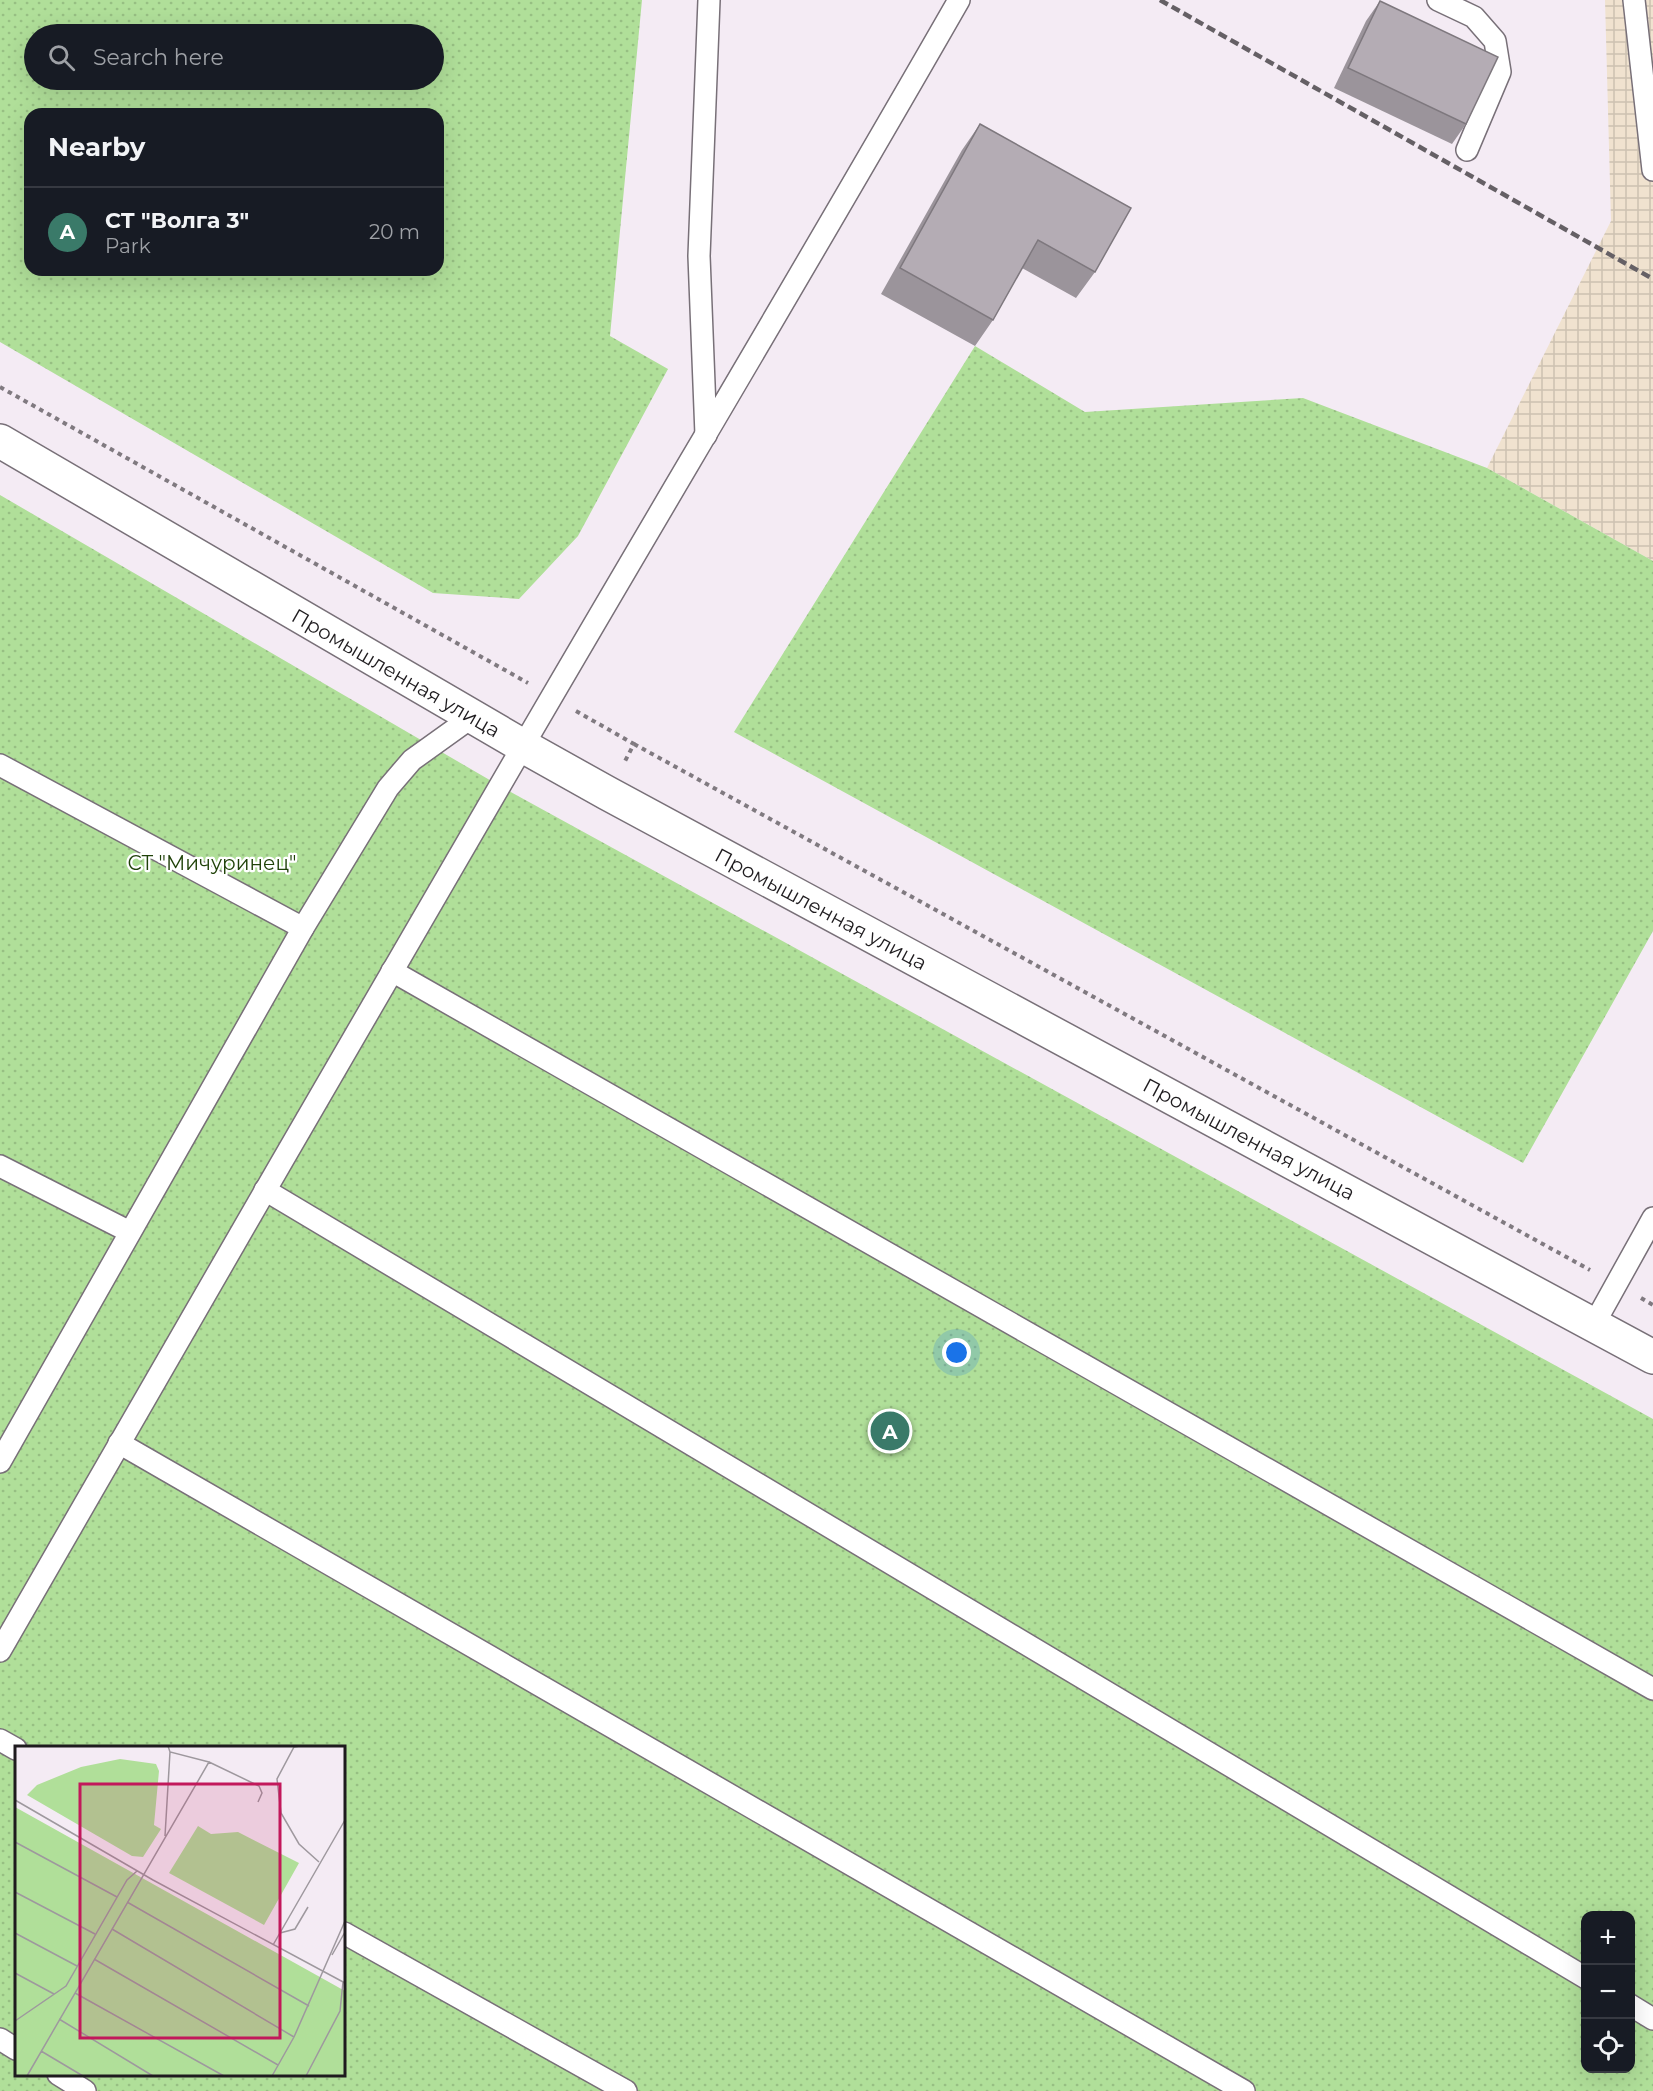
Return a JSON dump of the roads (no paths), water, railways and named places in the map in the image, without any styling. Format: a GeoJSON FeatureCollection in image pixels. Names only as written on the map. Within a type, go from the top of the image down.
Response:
{"type":"FeatureCollection","features":[{"type":"Feature","properties":{"kind":"street","name":"Промышленная улица"},"geometry":{"type":"LineString","coordinates":[[0,441],[523,747],[1653,1357]]}},
{"type":"Feature","properties":{"kind":"lane"},"geometry":{"type":"LineString","coordinates":[[706,436],[699,256],[709,0]]}},
{"type":"Feature","properties":{"kind":"lane"},"geometry":{"type":"LineString","coordinates":[[0,1651],[392,971],[959,0]]}},
{"type":"Feature","properties":{"kind":"lane"},"geometry":{"type":"LineString","coordinates":[[1438,0],[1474,17],[1495,42],[1500,72],[1467,150]]}},
{"type":"Feature","properties":{"kind":"lane"},"geometry":{"type":"LineString","coordinates":[[1634,0],[1653,170]]}},
{"type":"Feature","properties":{"kind":"lane"},"geometry":{"type":"LineString","coordinates":[[0,1462],[303,928],[388,788],[412,760],[472,717]]}},
{"type":"Feature","properties":{"kind":"lane"},"geometry":{"type":"LineString","coordinates":[[0,765],[303,928]]}},
{"type":"Feature","properties":{"kind":"lane"},"geometry":{"type":"LineString","coordinates":[[392,971],[1653,1689]]}},
{"type":"Feature","properties":{"kind":"lane"},"geometry":{"type":"LineString","coordinates":[[0,1166],[130,1232]]}},
{"type":"Feature","properties":{"kind":"lane"},"geometry":{"type":"LineString","coordinates":[[265,1190],[1581,1975]]}},
{"type":"Feature","properties":{"kind":"lane"},"geometry":{"type":"LineString","coordinates":[[1593,1326],[1651,1225]]}},
{"type":"Feature","properties":{"kind":"lane"},"geometry":{"type":"LineString","coordinates":[[119,1443],[1244,2091]]}},
{"type":"Feature","properties":{"kind":"lane"},"geometry":{"type":"LineString","coordinates":[[0,1740],[15,1748]]}},
{"type":"Feature","properties":{"kind":"lane"},"geometry":{"type":"LineString","coordinates":[[345,1934],[626,2091]]}},
{"type":"Feature","properties":{"kind":"lane"},"geometry":{"type":"LineString","coordinates":[[1635,2008],[1653,2019]]}},
{"type":"Feature","properties":{"kind":"lane"},"geometry":{"type":"LineString","coordinates":[[0,2040],[15,2048]]}},
{"type":"Feature","properties":{"kind":"lane"},"geometry":{"type":"LineString","coordinates":[[61,2076],[85,2091]]}},
{"type":"Feature","properties":{"kind":"railway"},"geometry":{"type":"LineString","coordinates":[[1160,0],[1653,279]]}},
{"type":"Feature","properties":{"kind":"place","name":"СТ \"Волга 3\""},"geometry":{"type":"Point","coordinates":[890,1431]}},
{"type":"Feature","properties":{"kind":"park label","name":"СТ \"Мичуринец\""},"geometry":{"type":"Point","coordinates":[212,863]}}]}
